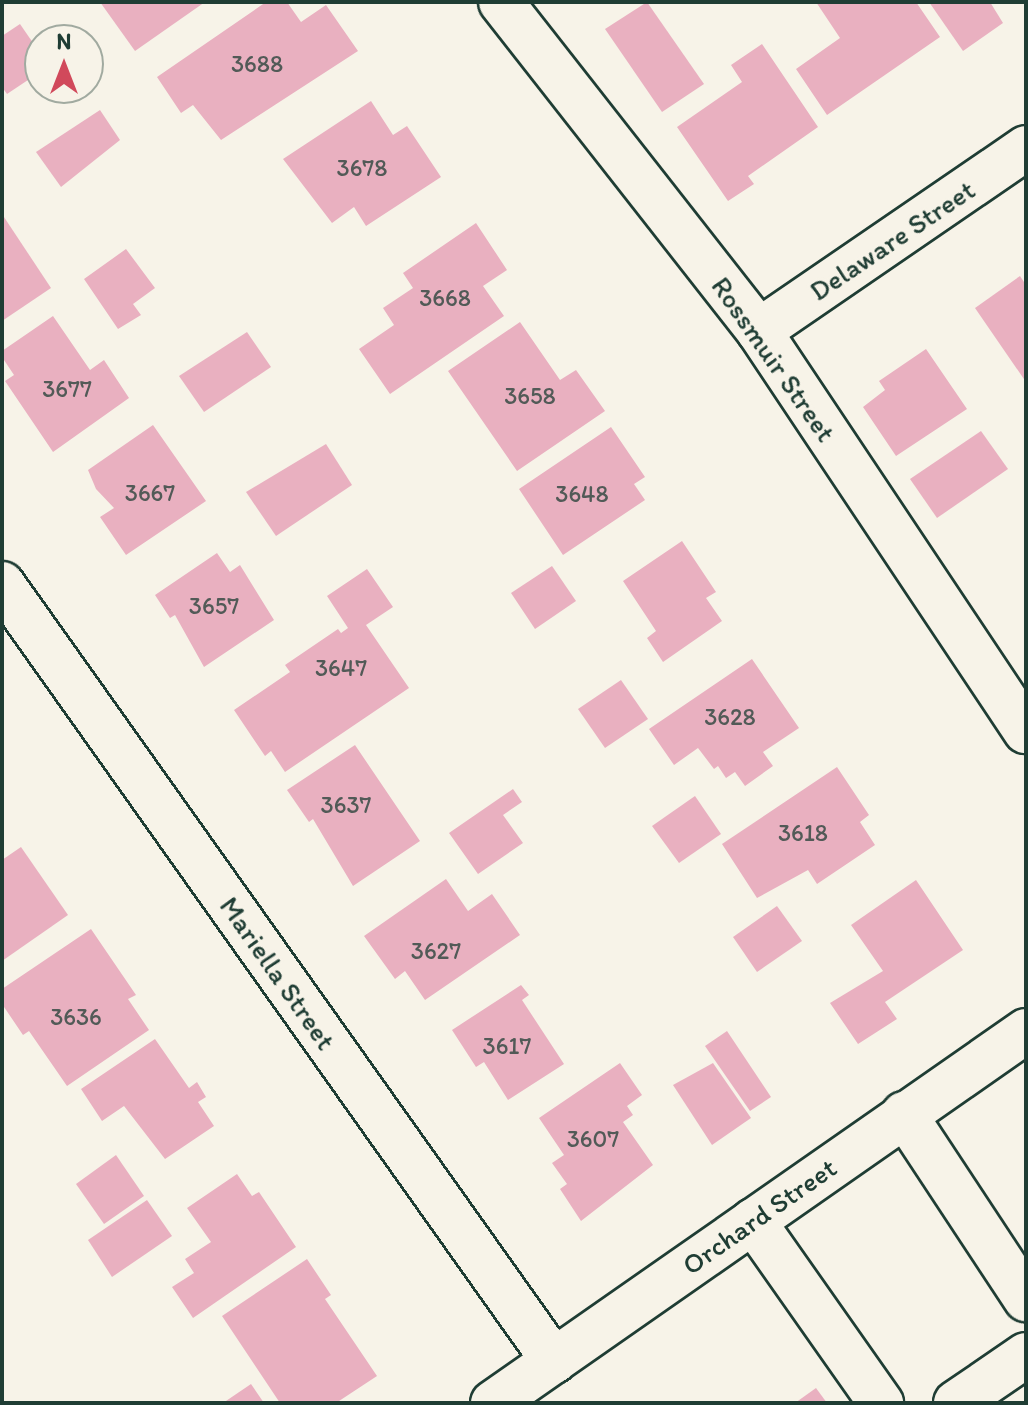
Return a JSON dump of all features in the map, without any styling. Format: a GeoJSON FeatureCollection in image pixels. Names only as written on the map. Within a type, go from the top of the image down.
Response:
{"type":"FeatureCollection","features":[{"type":"Feature","properties":{"kind":"street","name":"Rossmuir Street"},"geometry":{"type":"LineString","coordinates":[[501,2],[759,331],[1026,731]]}},
{"type":"Feature","properties":{"kind":"street","name":"Delaware Street"},"geometry":{"type":"LineString","coordinates":[[759,331],[1026,148]]}},
{"type":"Feature","properties":{"kind":"street","name":"Mariella Street"},"geometry":{"type":"LineString","coordinates":[[2,584],[554,1361]]}},
{"type":"Feature","properties":{"kind":"street","name":"Orchard Street"},"geometry":{"type":"LineString","coordinates":[[493,1403],[1026,1031]]}},
{"type":"Feature","properties":{"kind":"street"},"geometry":{"type":"LineString","coordinates":[[904,1114],[1026,1299]]}},
{"type":"Feature","properties":{"kind":"street"},"geometry":{"type":"LineString","coordinates":[[753,1221],[881,1403]]}},
{"type":"Feature","properties":{"kind":"street"},"geometry":{"type":"LineString","coordinates":[[956,1403],[1026,1355]]}},
{"type":"Feature","properties":{"kind":"building"},"geometry":{"type":"Polygon","coordinates":[[[100,2],[205,2],[135,51],[100,2]]]}},
{"type":"Feature","properties":{"kind":"building"},"geometry":{"type":"Polygon","coordinates":[[[266,2],[287,2],[301,22],[326,5],[358,51],[221,140],[193,105],[181,113],[157,77],[266,2]]]}},
{"type":"Feature","properties":{"kind":"building"},"geometry":{"type":"Polygon","coordinates":[[[647,2],[704,84],[662,112],[605,29],[647,2]]]}},
{"type":"Feature","properties":{"kind":"building"},"geometry":{"type":"Polygon","coordinates":[[[816,2],[916,2],[940,37],[827,115],[796,69],[840,38],[816,2]]]}},
{"type":"Feature","properties":{"kind":"building"},"geometry":{"type":"Polygon","coordinates":[[[929,2],[990,2],[1003,23],[963,51],[929,2]]]}},
{"type":"Feature","properties":{"kind":"building"},"geometry":{"type":"Polygon","coordinates":[[[20,24],[24,30],[24,83],[7,94],[2,87],[2,36],[20,24]]]}},
{"type":"Feature","properties":{"kind":"building"},"geometry":{"type":"Polygon","coordinates":[[[762,44],[818,127],[748,176],[754,184],[728,201],[677,127],[742,82],[731,65],[762,44]]]}},
{"type":"Feature","properties":{"kind":"building"},"geometry":{"type":"Polygon","coordinates":[[[371,101],[393,135],[407,126],[441,177],[366,226],[354,207],[332,223],[283,159],[371,101]]]}},
{"type":"Feature","properties":{"kind":"building"},"geometry":{"type":"Polygon","coordinates":[[[100,110],[120,140],[61,187],[36,152],[100,110]]]}},
{"type":"Feature","properties":{"kind":"building"},"geometry":{"type":"Polygon","coordinates":[[[2,214],[51,288],[2,321],[2,214]]]}},
{"type":"Feature","properties":{"kind":"building"},"geometry":{"type":"Polygon","coordinates":[[[476,223],[507,270],[483,286],[504,316],[390,394],[359,349],[394,325],[383,308],[413,288],[403,273],[476,223]]]}},
{"type":"Feature","properties":{"kind":"building"},"geometry":{"type":"Polygon","coordinates":[[[126,249],[155,288],[133,304],[141,315],[118,329],[84,279],[126,249]]]}},
{"type":"Feature","properties":{"kind":"building"},"geometry":{"type":"Polygon","coordinates":[[[1020,276],[1026,285],[1026,382],[975,308],[1020,276]]]}},
{"type":"Feature","properties":{"kind":"building"},"geometry":{"type":"Polygon","coordinates":[[[53,316],[90,370],[104,360],[129,398],[53,452],[5,381],[14,375],[2,357],[2,351],[53,316]]]}},
{"type":"Feature","properties":{"kind":"building"},"geometry":{"type":"Polygon","coordinates":[[[520,322],[560,380],[576,370],[605,411],[517,471],[448,371],[520,322]]]}},
{"type":"Feature","properties":{"kind":"building"},"geometry":{"type":"Polygon","coordinates":[[[247,332],[271,367],[204,412],[179,376],[247,332]]]}},
{"type":"Feature","properties":{"kind":"building"},"geometry":{"type":"Polygon","coordinates":[[[926,349],[967,409],[896,456],[863,407],[885,390],[879,381],[926,349]]]}},
{"type":"Feature","properties":{"kind":"building"},"geometry":{"type":"Polygon","coordinates":[[[153,425],[206,501],[126,555],[100,517],[114,508],[96,489],[88,470],[153,425]]]}},
{"type":"Feature","properties":{"kind":"building"},"geometry":{"type":"Polygon","coordinates":[[[611,427],[645,477],[634,484],[645,500],[563,555],[519,489],[611,427]]]}},
{"type":"Feature","properties":{"kind":"building"},"geometry":{"type":"Polygon","coordinates":[[[981,431],[1008,469],[937,518],[910,479],[981,431]]]}},
{"type":"Feature","properties":{"kind":"building"},"geometry":{"type":"Polygon","coordinates":[[[326,444],[352,485],[276,536],[246,492],[326,444]]]}},
{"type":"Feature","properties":{"kind":"building"},"geometry":{"type":"Polygon","coordinates":[[[682,541],[716,592],[706,598],[722,621],[663,662],[647,638],[656,631],[623,581],[682,541]]]}},
{"type":"Feature","properties":{"kind":"building"},"geometry":{"type":"Polygon","coordinates":[[[217,553],[230,572],[240,565],[274,620],[204,667],[175,615],[170,618],[155,595],[217,553]]]}},
{"type":"Feature","properties":{"kind":"building"},"geometry":{"type":"Polygon","coordinates":[[[552,566],[576,601],[535,629],[511,593],[552,566]]]}},
{"type":"Feature","properties":{"kind":"building"},"geometry":{"type":"Polygon","coordinates":[[[367,569],[393,607],[366,625],[409,688],[285,772],[271,751],[265,756],[234,710],[290,672],[285,665],[338,629],[341,633],[348,628],[327,596],[367,569]]]}},
{"type":"Feature","properties":{"kind":"building"},"geometry":{"type":"Polygon","coordinates":[[[752,659],[799,728],[763,752],[773,766],[745,786],[735,772],[726,778],[718,766],[714,769],[698,748],[674,765],[649,729],[752,659]]]}},
{"type":"Feature","properties":{"kind":"building"},"geometry":{"type":"Polygon","coordinates":[[[621,680],[648,719],[605,748],[578,709],[621,680]]]}},
{"type":"Feature","properties":{"kind":"building"},"geometry":{"type":"Polygon","coordinates":[[[355,745],[420,841],[353,886],[313,819],[309,822],[287,790],[355,745]]]}},
{"type":"Feature","properties":{"kind":"building"},"geometry":{"type":"Polygon","coordinates":[[[837,767],[869,815],[860,822],[875,845],[817,884],[808,870],[757,898],[722,844],[837,767]]]}},
{"type":"Feature","properties":{"kind":"building"},"geometry":{"type":"Polygon","coordinates":[[[513,789],[522,802],[503,815],[523,843],[478,874],[449,833],[513,789]]]}},
{"type":"Feature","properties":{"kind":"building"},"geometry":{"type":"Polygon","coordinates":[[[695,796],[721,834],[679,863],[652,826],[695,796]]]}},
{"type":"Feature","properties":{"kind":"building"},"geometry":{"type":"Polygon","coordinates":[[[21,847],[68,915],[2,961],[2,860],[21,847]]]}},
{"type":"Feature","properties":{"kind":"building"},"geometry":{"type":"Polygon","coordinates":[[[446,879],[468,911],[492,894],[520,935],[425,1000],[405,971],[395,979],[364,936],[446,879]]]}},
{"type":"Feature","properties":{"kind":"building"},"geometry":{"type":"Polygon","coordinates":[[[916,880],[963,950],[885,1002],[897,1019],[858,1044],[830,1003],[883,971],[851,925],[916,880]]]}},
{"type":"Feature","properties":{"kind":"building"},"geometry":{"type":"Polygon","coordinates":[[[777,906],[802,941],[757,972],[733,937],[777,906]]]}},
{"type":"Feature","properties":{"kind":"building"},"geometry":{"type":"Polygon","coordinates":[[[91,929],[136,995],[128,999],[149,1030],[67,1086],[29,1031],[23,1035],[2,1004],[2,989],[91,929]]]}},
{"type":"Feature","properties":{"kind":"building"},"geometry":{"type":"Polygon","coordinates":[[[521,985],[529,995],[522,1000],[564,1064],[508,1100],[484,1062],[476,1067],[452,1030],[521,985]]]}},
{"type":"Feature","properties":{"kind":"building"},"geometry":{"type":"Polygon","coordinates":[[[727,1031],[771,1097],[750,1111],[705,1046],[727,1031]]]}},
{"type":"Feature","properties":{"kind":"building"},"geometry":{"type":"Polygon","coordinates":[[[155,1039],[189,1088],[197,1082],[206,1097],[198,1102],[214,1126],[165,1159],[124,1106],[102,1121],[81,1089],[155,1039]]]}},
{"type":"Feature","properties":{"kind":"building"},"geometry":{"type":"Polygon","coordinates":[[[620,1063],[642,1095],[627,1106],[633,1115],[623,1122],[653,1165],[581,1221],[560,1189],[567,1184],[552,1163],[564,1155],[539,1118],[620,1063]]]}},
{"type":"Feature","properties":{"kind":"building"},"geometry":{"type":"Polygon","coordinates":[[[713,1063],[751,1118],[712,1145],[673,1085],[713,1063]]]}},
{"type":"Feature","properties":{"kind":"building"},"geometry":{"type":"Polygon","coordinates":[[[116,1155],[144,1196],[104,1224],[76,1184],[116,1155]]]}},
{"type":"Feature","properties":{"kind":"building"},"geometry":{"type":"Polygon","coordinates":[[[237,1174],[252,1196],[259,1192],[296,1247],[193,1318],[172,1287],[194,1273],[185,1259],[211,1242],[187,1208],[237,1174]]]}},
{"type":"Feature","properties":{"kind":"building"},"geometry":{"type":"Polygon","coordinates":[[[147,1200],[172,1236],[112,1277],[88,1240],[147,1200]]]}},
{"type":"Feature","properties":{"kind":"building"},"geometry":{"type":"Polygon","coordinates":[[[307,1259],[331,1295],[325,1299],[377,1376],[336,1403],[280,1403],[222,1316],[307,1259]]]}},
{"type":"Feature","properties":{"kind":"building"},"geometry":{"type":"Polygon","coordinates":[[[251,1384],[264,1403],[223,1403],[251,1384]]]}},
{"type":"Feature","properties":{"kind":"building"},"geometry":{"type":"Polygon","coordinates":[[[816,1388],[827,1403],[795,1403],[816,1388]]]}}]}
